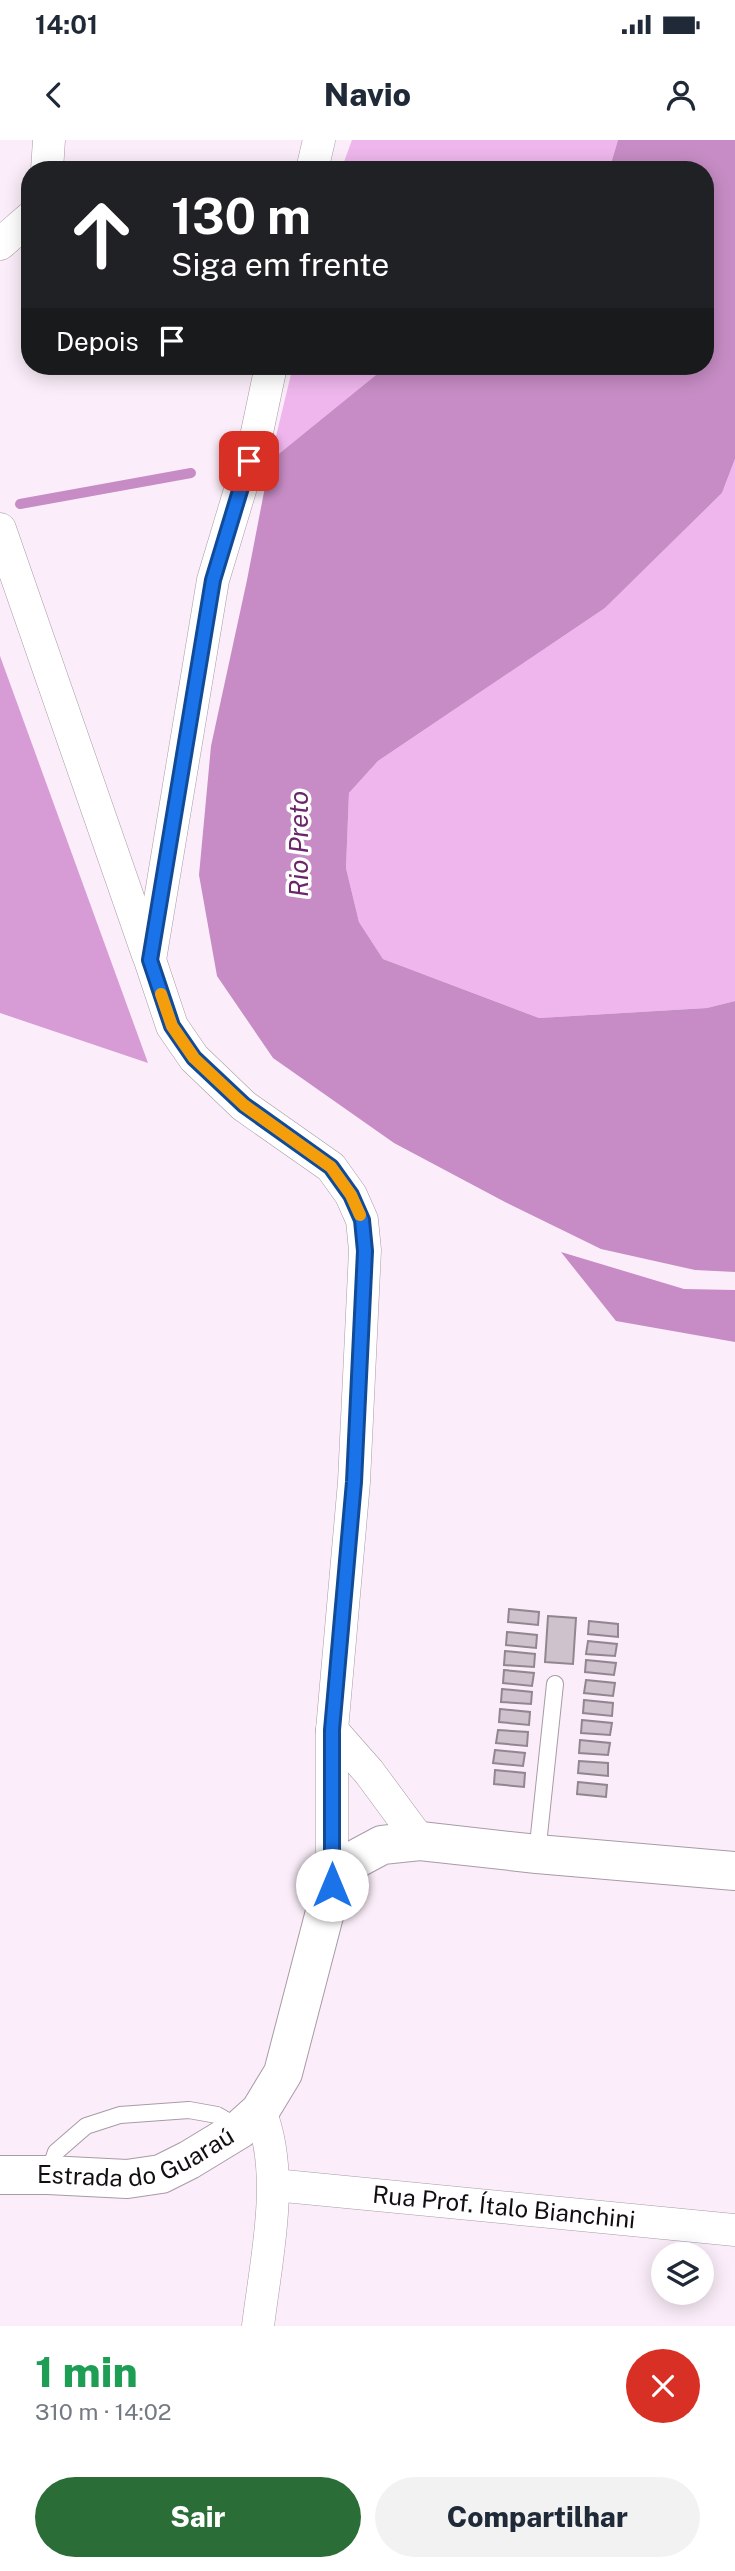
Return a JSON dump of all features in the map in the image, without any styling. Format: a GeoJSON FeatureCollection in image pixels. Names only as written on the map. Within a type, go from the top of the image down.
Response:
{"type":"FeatureCollection","features":[{"type":"Feature","properties":{"kind":"street"},"geometry":{"type":"LineString","coordinates":[[48,161],[49,140]]}},
{"type":"Feature","properties":{"kind":"street"},"geometry":{"type":"LineString","coordinates":[[314,161],[319,140]]}},
{"type":"Feature","properties":{"kind":"street"},"geometry":{"type":"LineString","coordinates":[[0,244],[21,226]]}},
{"type":"Feature","properties":{"kind":"street"},"geometry":{"type":"LineString","coordinates":[[150,960],[213,580],[256,437],[269,375]]}},
{"type":"Feature","properties":{"kind":"street"},"geometry":{"type":"LineString","coordinates":[[0,529],[172,1026],[194,1058],[244,1105],[331,1167],[351,1195],[362,1220],[365,1251],[354,1482],[332,1730],[332,1885],[283,2073],[250,2120],[272,2149],[274,2185],[258,2326]]}},
{"type":"Feature","properties":{"kind":"street"},"geometry":{"type":"LineString","coordinates":[[332,1730],[369,1773],[420,1841]]}},
{"type":"Feature","properties":{"kind":"street"},"geometry":{"type":"LineString","coordinates":[[332,1885],[354,1860],[382,1845],[420,1841],[735,1871]]}},
{"type":"Feature","properties":{"kind":"street","name":"Estrada do Guaraú"},"geometry":{"type":"LineString","coordinates":[[0,2175],[127,2179],[161,2174],[189,2160],[250,2120]]}},
{"type":"Feature","properties":{"kind":"street","name":"Rua Prof. Ítalo Bianchini"},"geometry":{"type":"LineString","coordinates":[[274,2185],[735,2230]]}},
{"type":"Feature","properties":{"kind":"lane"},"geometry":{"type":"LineString","coordinates":[[537,1854],[555,1684]]}},
{"type":"Feature","properties":{"kind":"lane"},"geometry":{"type":"LineString","coordinates":[[48,2175],[56,2152],[86,2126],[120,2115],[188,2110],[250,2120]]}},
{"type":"Feature","properties":{"kind":"shaded area"},"geometry":{"type":"Polygon","coordinates":[[[352,140],[618,140],[612,161],[344,161],[352,140]]]}},
{"type":"Feature","properties":{"kind":"shaded area"},"geometry":{"type":"Polygon","coordinates":[[[291,375],[376,375],[270,461],[291,375]]]}},
{"type":"Feature","properties":{"kind":"shaded area"},"geometry":{"type":"Polygon","coordinates":[[[735,459],[735,1001],[707,1008],[539,1018],[383,959],[359,922],[346,868],[349,793],[378,761],[605,608],[722,493],[735,459]]]}},
{"type":"Feature","properties":{"kind":"shaded area"},"geometry":{"type":"Polygon","coordinates":[[[0,656],[148,1063],[0,1013],[0,656]]]}},
{"type":"Feature","properties":{"kind":"water","name":"Rio Preto"},"geometry":{"type":"Polygon","coordinates":[[[618,140],[735,140],[735,459],[722,493],[605,608],[378,761],[349,793],[346,868],[359,922],[383,959],[539,1018],[707,1008],[735,1001],[735,1272],[695,1270],[601,1249],[394,1143],[273,1058],[217,976],[199,875],[211,746],[270,461],[376,375],[714,375],[714,161],[612,161],[618,140]]]}},
{"type":"Feature","properties":{"kind":"water"},"geometry":{"type":"Polygon","coordinates":[[[561,1252],[684,1289],[735,1290],[735,1342],[616,1321],[561,1252]]]}},
{"type":"Feature","properties":{"kind":"building"},"geometry":{"type":"Polygon","coordinates":[[[509,1609],[539,1612],[538,1625],[508,1622],[509,1609]]]}},
{"type":"Feature","properties":{"kind":"building"},"geometry":{"type":"Polygon","coordinates":[[[548,1616],[576,1618],[573,1664],[545,1662],[548,1616]]]}},
{"type":"Feature","properties":{"kind":"building"},"geometry":{"type":"Polygon","coordinates":[[[589,1621],[618,1624],[618,1637],[588,1634],[589,1621]]]}},
{"type":"Feature","properties":{"kind":"building"},"geometry":{"type":"Polygon","coordinates":[[[507,1632],[537,1635],[536,1648],[506,1645],[507,1632]]]}},
{"type":"Feature","properties":{"kind":"building"},"geometry":{"type":"Polygon","coordinates":[[[588,1641],[617,1644],[615,1656],[586,1654],[588,1641]]]}},
{"type":"Feature","properties":{"kind":"building"},"geometry":{"type":"Polygon","coordinates":[[[505,1651],[535,1654],[534,1667],[504,1665],[505,1651]]]}},
{"type":"Feature","properties":{"kind":"building"},"geometry":{"type":"Polygon","coordinates":[[[586,1660],[616,1663],[614,1675],[585,1672],[586,1660]]]}},
{"type":"Feature","properties":{"kind":"building"},"geometry":{"type":"Polygon","coordinates":[[[504,1670],[534,1673],[532,1686],[503,1683],[504,1670]]]}},
{"type":"Feature","properties":{"kind":"building"},"geometry":{"type":"Polygon","coordinates":[[[586,1680],[615,1683],[613,1696],[584,1693],[586,1680]]]}},
{"type":"Feature","properties":{"kind":"building"},"geometry":{"type":"Polygon","coordinates":[[[502,1689],[532,1692],[531,1704],[501,1702],[502,1689]]]}},
{"type":"Feature","properties":{"kind":"building"},"geometry":{"type":"Polygon","coordinates":[[[584,1700],[613,1703],[612,1716],[583,1713],[584,1700]]]}},
{"type":"Feature","properties":{"kind":"building"},"geometry":{"type":"Polygon","coordinates":[[[500,1709],[530,1712],[529,1725],[499,1722],[500,1709]]]}},
{"type":"Feature","properties":{"kind":"building"},"geometry":{"type":"Polygon","coordinates":[[[582,1720],[612,1723],[610,1735],[581,1733],[582,1720]]]}},
{"type":"Feature","properties":{"kind":"building"},"geometry":{"type":"Polygon","coordinates":[[[498,1730],[528,1732],[527,1746],[496,1743],[498,1730]]]}},
{"type":"Feature","properties":{"kind":"building"},"geometry":{"type":"Polygon","coordinates":[[[580,1740],[610,1743],[608,1755],[579,1753],[580,1740]]]}},
{"type":"Feature","properties":{"kind":"building"},"geometry":{"type":"Polygon","coordinates":[[[495,1750],[525,1753],[523,1766],[493,1763],[495,1750]]]}},
{"type":"Feature","properties":{"kind":"building"},"geometry":{"type":"Polygon","coordinates":[[[579,1761],[608,1763],[608,1776],[578,1773],[579,1761]]]}},
{"type":"Feature","properties":{"kind":"building"},"geometry":{"type":"Polygon","coordinates":[[[495,1770],[525,1773],[524,1787],[494,1784],[495,1770]]]}},
{"type":"Feature","properties":{"kind":"building"},"geometry":{"type":"Polygon","coordinates":[[[578,1782],[607,1785],[606,1797],[577,1794],[578,1782]]]}},
{"type":"Feature","properties":{"kind":"waterway"},"geometry":{"type":"LineString","coordinates":[[20,504],[191,473]]}},
{"type":"Feature","properties":{"kind":"slow traffic"},"geometry":{"type":"LineString","coordinates":[[161,994],[172,1026],[194,1058],[244,1105],[331,1167],[351,1195],[360,1215]]}},
{"type":"Feature","properties":{"kind":"route"},"geometry":{"type":"LineString","coordinates":[[249,461],[213,580],[150,960],[172,1026],[194,1058],[244,1105],[331,1167],[351,1195],[362,1220],[365,1251],[354,1482],[332,1730],[332,1885]]}}]}
